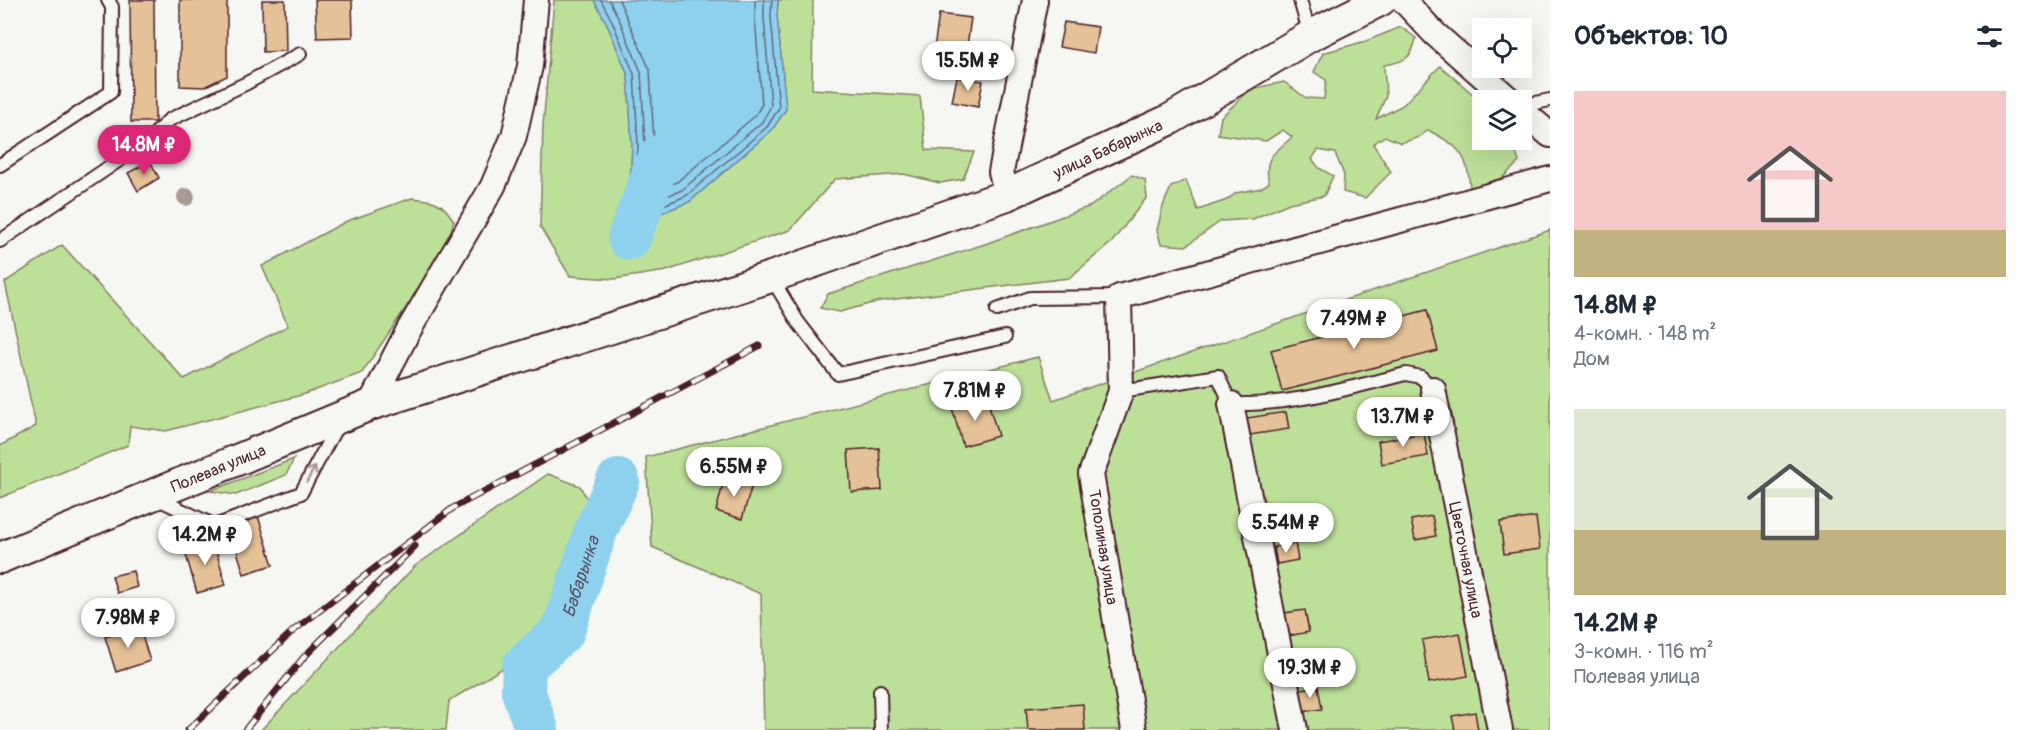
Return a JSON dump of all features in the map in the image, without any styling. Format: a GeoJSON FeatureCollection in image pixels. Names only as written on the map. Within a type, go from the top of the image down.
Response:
{"type":"FeatureCollection","features":[{"type":"Feature","properties":{"kind":"street"},"geometry":{"type":"LineString","coordinates":[[370,405],[406,333],[494,186],[514,136],[530,66],[537,0]]}},
{"type":"Feature","properties":{"kind":"street"},"geometry":{"type":"LineString","coordinates":[[1006,195],[1001,172],[1035,0]]}},
{"type":"Feature","properties":{"kind":"street","name":"улица Бабарынка"},"geometry":{"type":"LineString","coordinates":[[771,277],[1006,195],[1169,120],[1310,36],[1381,0]]}},
{"type":"Feature","properties":{"kind":"street"},"geometry":{"type":"LineString","coordinates":[[1403,0],[1435,34],[1499,90]]}},
{"type":"Feature","properties":{"kind":"street"},"geometry":{"type":"LineString","coordinates":[[1532,118],[1550,135]]}},
{"type":"Feature","properties":{"kind":"street"},"geometry":{"type":"LineString","coordinates":[[1119,297],[1550,179]]}},
{"type":"Feature","properties":{"kind":"street","name":"Полевая улица"},"geometry":{"type":"LineString","coordinates":[[0,558],[370,405],[771,277]]}},
{"type":"Feature","properties":{"kind":"street","name":"Тополиная улица"},"geometry":{"type":"LineString","coordinates":[[1119,297],[1121,391],[1091,474],[1134,730]]}},
{"type":"Feature","properties":{"kind":"street","name":"Цветочная улица"},"geometry":{"type":"LineString","coordinates":[[1432,389],[1500,730]]}},
{"type":"Feature","properties":{"kind":"street"},"geometry":{"type":"LineString","coordinates":[[1231,404],[1295,730]]}},
{"type":"Feature","properties":{"kind":"lane"},"geometry":{"type":"LineString","coordinates":[[0,165],[111,92],[112,7],[108,0]]}},
{"type":"Feature","properties":{"kind":"lane"},"geometry":{"type":"LineString","coordinates":[[1300,0],[1310,36]]}},
{"type":"Feature","properties":{"kind":"lane"},"geometry":{"type":"LineString","coordinates":[[0,241],[149,140],[169,120],[247,83],[300,54]]}},
{"type":"Feature","properties":{"kind":"lane"},"geometry":{"type":"LineString","coordinates":[[1532,105],[1550,100]]}},
{"type":"Feature","properties":{"kind":"lane"},"geometry":{"type":"LineString","coordinates":[[771,277],[798,321],[838,374],[1005,337]]}},
{"type":"Feature","properties":{"kind":"lane"},"geometry":{"type":"LineString","coordinates":[[997,310],[1029,298],[1119,297]]}},
{"type":"Feature","properties":{"kind":"lane"},"geometry":{"type":"LineString","coordinates":[[1121,391],[1218,375],[1231,404],[1261,404],[1296,400],[1406,374],[1421,377],[1432,389]]}},
{"type":"Feature","properties":{"kind":"lane"},"geometry":{"type":"LineString","coordinates":[[150,496],[215,526],[301,493],[342,416]]}},
{"type":"Feature","properties":{"kind":"lane"},"geometry":{"type":"LineString","coordinates":[[880,691],[880,730]]}},
{"type":"Feature","properties":{"kind":"green space"},"geometry":{"type":"Polygon","coordinates":[[[554,0],[594,0],[607,24],[628,75],[632,145],[629,206],[651,217],[689,202],[772,130],[786,109],[777,16],[778,0],[813,0],[812,89],[920,96],[926,150],[974,152],[963,179],[940,183],[904,174],[835,179],[790,230],[666,271],[614,279],[570,276],[540,227],[543,126],[554,0]]]}},
{"type":"Feature","properties":{"kind":"green space"},"geometry":{"type":"Polygon","coordinates":[[[1401,27],[1416,38],[1412,51],[1406,58],[1384,65],[1386,96],[1376,119],[1403,105],[1440,66],[1472,93],[1472,150],[1515,150],[1519,162],[1502,178],[1470,188],[1464,158],[1447,141],[1428,130],[1419,137],[1401,143],[1385,136],[1373,144],[1391,172],[1365,198],[1343,192],[1344,175],[1335,153],[1318,150],[1312,159],[1319,168],[1333,176],[1324,196],[1289,203],[1253,219],[1221,221],[1186,246],[1161,244],[1157,230],[1171,187],[1186,180],[1198,210],[1227,200],[1236,193],[1261,188],[1269,183],[1268,166],[1272,156],[1292,137],[1283,130],[1266,141],[1218,134],[1221,117],[1251,89],[1284,82],[1306,98],[1324,99],[1326,80],[1314,72],[1323,53],[1366,41],[1401,27]]]}},
{"type":"Feature","properties":{"kind":"green space"},"geometry":{"type":"Polygon","coordinates":[[[1132,175],[1145,180],[1147,197],[1112,242],[1069,278],[880,301],[840,312],[820,308],[828,294],[982,245],[1091,206],[1132,175]]]}},
{"type":"Feature","properties":{"kind":"green space"},"geometry":{"type":"Polygon","coordinates":[[[412,198],[441,205],[454,221],[444,251],[362,373],[305,394],[166,431],[130,426],[128,445],[0,498],[0,446],[36,426],[5,282],[62,245],[184,379],[288,326],[262,266],[347,221],[412,198]]]}},
{"type":"Feature","properties":{"kind":"green space"},"geometry":{"type":"Polygon","coordinates":[[[1550,230],[1550,730],[764,730],[761,594],[652,547],[646,457],[1038,357],[1053,400],[1550,230]]]}},
{"type":"Feature","properties":{"kind":"green space"},"geometry":{"type":"Polygon","coordinates":[[[294,459],[286,475],[236,495],[210,491],[294,459]]]}},
{"type":"Feature","properties":{"kind":"green space"},"geometry":{"type":"Polygon","coordinates":[[[548,474],[580,486],[592,509],[556,624],[516,660],[449,701],[446,730],[261,730],[415,566],[548,474]]]}},
{"type":"Feature","properties":{"kind":"water"},"geometry":{"type":"Polygon","coordinates":[[[594,0],[778,0],[777,16],[786,109],[772,130],[689,202],[651,217],[629,206],[632,145],[628,75],[607,24],[594,0]]]}},
{"type":"Feature","properties":{"kind":"building"},"geometry":{"type":"Polygon","coordinates":[[[130,0],[154,0],[155,122],[131,122],[130,0]]]}},
{"type":"Feature","properties":{"kind":"building"},"geometry":{"type":"Polygon","coordinates":[[[180,0],[227,0],[227,76],[204,87],[180,86],[180,0]]]}},
{"type":"Feature","properties":{"kind":"building"},"geometry":{"type":"Polygon","coordinates":[[[262,0],[285,0],[286,51],[263,52],[262,0]]]}},
{"type":"Feature","properties":{"kind":"building"},"geometry":{"type":"Polygon","coordinates":[[[315,0],[352,0],[353,37],[317,38],[315,0]]]}},
{"type":"Feature","properties":{"kind":"building"},"geometry":{"type":"Polygon","coordinates":[[[939,14],[971,18],[965,60],[933,55],[939,14]]]}},
{"type":"Feature","properties":{"kind":"building"},"geometry":{"type":"Polygon","coordinates":[[[1064,22],[1098,27],[1094,53],[1059,47],[1064,22]]]}},
{"type":"Feature","properties":{"kind":"building"},"geometry":{"type":"Polygon","coordinates":[[[957,77],[983,81],[978,107],[952,102],[957,77]]]}},
{"type":"Feature","properties":{"kind":"building"},"geometry":{"type":"Polygon","coordinates":[[[150,161],[159,178],[138,191],[128,173],[150,161]]]}},
{"type":"Feature","properties":{"kind":"building"},"geometry":{"type":"Polygon","coordinates":[[[1427,310],[1438,351],[1282,391],[1271,350],[1427,310]]]}},
{"type":"Feature","properties":{"kind":"building"},"geometry":{"type":"Polygon","coordinates":[[[987,398],[998,436],[963,446],[952,408],[987,398]]]}},
{"type":"Feature","properties":{"kind":"building"},"geometry":{"type":"Polygon","coordinates":[[[1286,412],[1289,429],[1250,435],[1247,418],[1286,412]]]}},
{"type":"Feature","properties":{"kind":"building"},"geometry":{"type":"Polygon","coordinates":[[[1424,433],[1428,456],[1382,464],[1378,441],[1424,433]]]}},
{"type":"Feature","properties":{"kind":"building"},"geometry":{"type":"Polygon","coordinates":[[[879,448],[882,490],[851,492],[848,450],[879,448]]]}},
{"type":"Feature","properties":{"kind":"building"},"geometry":{"type":"Polygon","coordinates":[[[725,477],[752,485],[742,519],[716,511],[725,477]]]}},
{"type":"Feature","properties":{"kind":"building"},"geometry":{"type":"Polygon","coordinates":[[[258,516],[273,565],[244,574],[229,525],[258,516]]]}},
{"type":"Feature","properties":{"kind":"building"},"geometry":{"type":"Polygon","coordinates":[[[1432,516],[1436,536],[1415,540],[1411,520],[1432,516]]]}},
{"type":"Feature","properties":{"kind":"building"},"geometry":{"type":"Polygon","coordinates":[[[1536,517],[1540,549],[1504,554],[1500,522],[1536,517]]]}},
{"type":"Feature","properties":{"kind":"building"},"geometry":{"type":"Polygon","coordinates":[[[213,540],[226,585],[197,593],[184,548],[213,540]]]}},
{"type":"Feature","properties":{"kind":"building"},"geometry":{"type":"Polygon","coordinates":[[[1295,543],[1298,560],[1277,564],[1274,547],[1295,543]]]}},
{"type":"Feature","properties":{"kind":"building"},"geometry":{"type":"Polygon","coordinates":[[[133,571],[137,587],[117,593],[112,576],[133,571]]]}},
{"type":"Feature","properties":{"kind":"building"},"geometry":{"type":"Polygon","coordinates":[[[1305,610],[1309,632],[1288,636],[1284,613],[1305,610]]]}},
{"type":"Feature","properties":{"kind":"building"},"geometry":{"type":"Polygon","coordinates":[[[139,626],[150,661],[116,672],[105,637],[139,626]]]}},
{"type":"Feature","properties":{"kind":"building"},"geometry":{"type":"Polygon","coordinates":[[[1460,633],[1468,676],[1429,683],[1422,640],[1460,633]]]}},
{"type":"Feature","properties":{"kind":"building"},"geometry":{"type":"Polygon","coordinates":[[[1318,686],[1322,709],[1301,712],[1297,690],[1318,686]]]}},
{"type":"Feature","properties":{"kind":"building"},"geometry":{"type":"Polygon","coordinates":[[[1083,704],[1085,730],[1028,730],[1026,708],[1083,704]]]}},
{"type":"Feature","properties":{"kind":"building"},"geometry":{"type":"Polygon","coordinates":[[[1475,712],[1478,730],[1455,730],[1452,716],[1475,712]]]}},
{"type":"Feature","properties":{"kind":"waterway","name":"Бабарынка"},"geometry":{"type":"LineString","coordinates":[[629,238],[660,157]]}},
{"type":"Feature","properties":{"kind":"waterway","name":"Бабарынка"},"geometry":{"type":"LineString","coordinates":[[537,730],[523,691],[524,666],[563,631],[596,530],[618,481]]}},
{"type":"Feature","properties":{"kind":"railway"},"geometry":{"type":"LineString","coordinates":[[188,730],[293,631],[453,508],[759,346]]}},
{"type":"Feature","properties":{"kind":"railway"},"geometry":{"type":"LineString","coordinates":[[245,730],[304,657],[415,546]]}}]}
